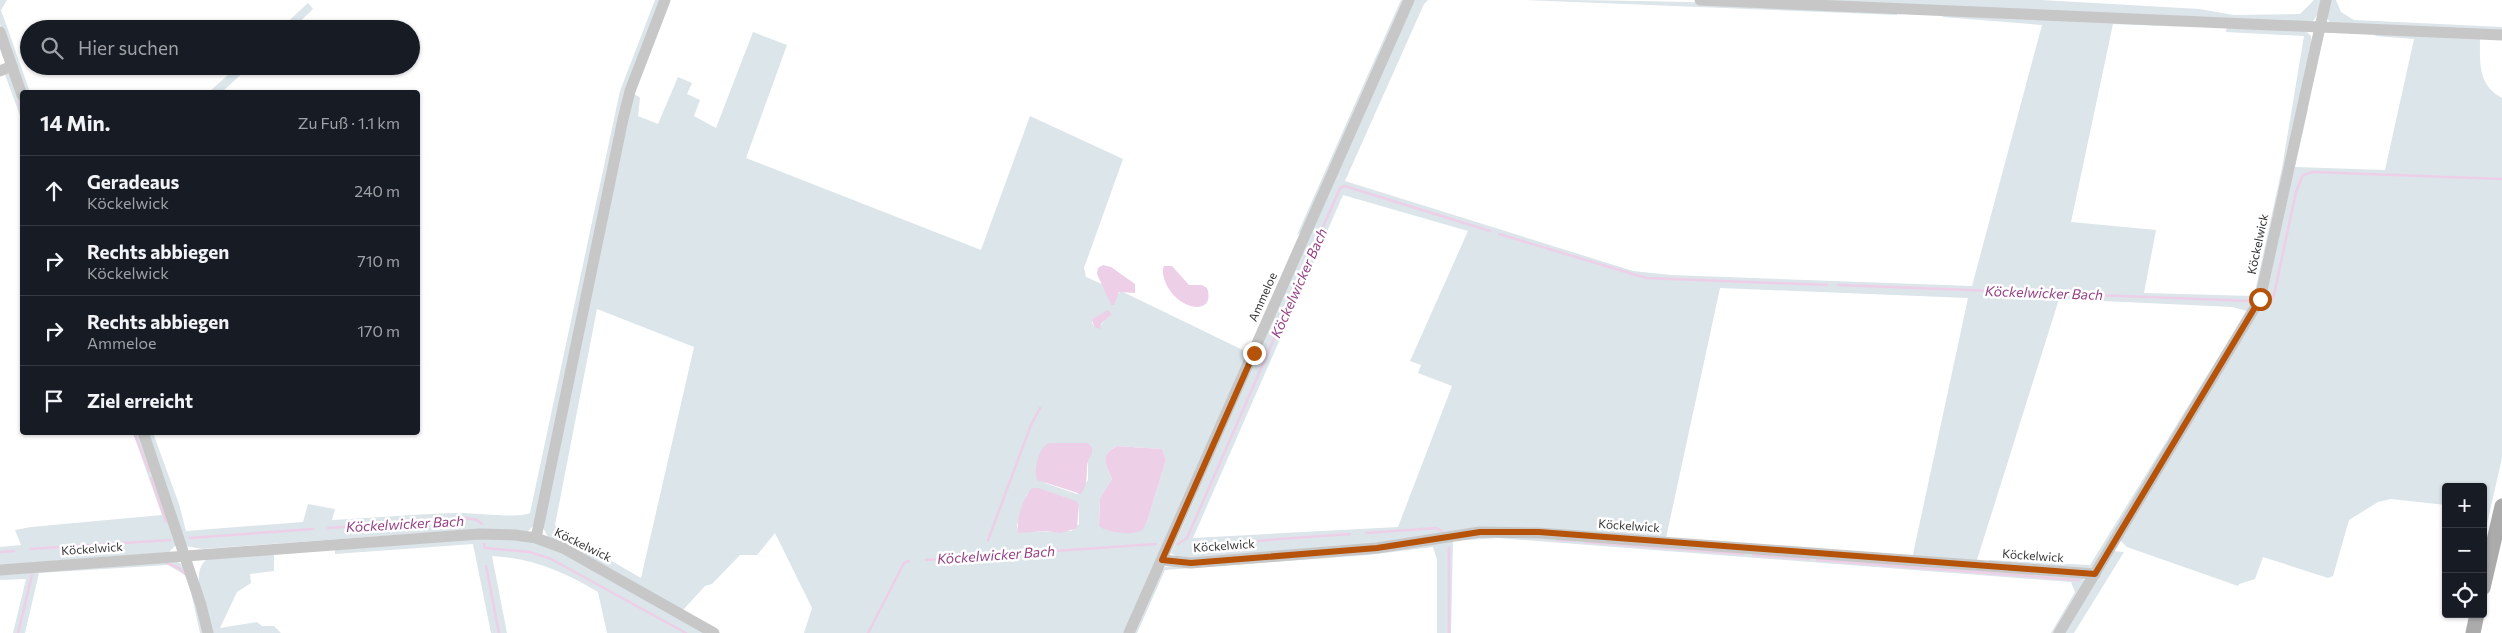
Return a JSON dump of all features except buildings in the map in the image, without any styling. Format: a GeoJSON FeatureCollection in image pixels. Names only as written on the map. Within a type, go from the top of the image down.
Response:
{"type":"FeatureCollection","features":[{"type":"Feature","properties":{"kind":"main road"},"geometry":{"type":"LineString","coordinates":[[2486,573],[2502,506]]}},
{"type":"Feature","properties":{"kind":"main road"},"geometry":{"type":"LineString","coordinates":[[2473,633],[2476,618]]}},
{"type":"Feature","properties":{"kind":"street"},"geometry":{"type":"LineString","coordinates":[[536,538],[623,119],[630,91],[665,0]]}},
{"type":"Feature","properties":{"kind":"street","name":"Ammeloe"},"geometry":{"type":"LineString","coordinates":[[1129,633],[1410,0]]}},
{"type":"Feature","properties":{"kind":"street"},"geometry":{"type":"LineString","coordinates":[[1700,0],[2502,36]]}},
{"type":"Feature","properties":{"kind":"street","name":"Köckelwick"},"geometry":{"type":"LineString","coordinates":[[2059,633],[2260,299],[2326,0]]}},
{"type":"Feature","properties":{"kind":"street"},"geometry":{"type":"LineString","coordinates":[[0,32],[21,90]]}},
{"type":"Feature","properties":{"kind":"street"},"geometry":{"type":"LineString","coordinates":[[0,71],[12,66]]}},
{"type":"Feature","properties":{"kind":"street"},"geometry":{"type":"LineString","coordinates":[[144,435],[186,556],[208,633]]}},
{"type":"Feature","properties":{"kind":"street","name":"Köckelwick"},"geometry":{"type":"LineString","coordinates":[[1162,560],[1191,563],[1377,548],[1480,532],[1539,532],[2095,574]]}},
{"type":"Feature","properties":{"kind":"street","name":"Köckelwick"},"geometry":{"type":"LineString","coordinates":[[0,570],[479,534],[515,535],[536,538],[563,548],[714,633]]}},
{"type":"Feature","properties":{"kind":"shaded area"},"geometry":{"type":"Polygon","coordinates":[[[0,0],[7,0],[1,10],[20,64],[20,75],[24,75],[29,90],[23,90],[0,24],[0,0]]]}},
{"type":"Feature","properties":{"kind":"shaded area"},"geometry":{"type":"Polygon","coordinates":[[[655,0],[662,0],[630,85],[536,523],[527,532],[422,533],[202,549],[186,546],[147,435],[154,435],[179,504],[186,531],[303,522],[308,504],[335,509],[332,520],[463,513],[524,515],[530,513],[620,91],[655,0]]]}},
{"type":"Feature","properties":{"kind":"shaded area"},"geometry":{"type":"Polygon","coordinates":[[[1401,0],[1405,0],[1303,231],[1297,235],[1401,0]]]}},
{"type":"Feature","properties":{"kind":"shaded area"},"geometry":{"type":"Polygon","coordinates":[[[1411,0],[1428,0],[1424,4],[1345,181],[1633,271],[1671,275],[1972,286],[2042,25],[1943,17],[1941,12],[2189,27],[2113,24],[2071,222],[2156,230],[2144,293],[2254,296],[2282,168],[2304,36],[2226,32],[2227,25],[2305,30],[2311,36],[2312,43],[2257,296],[2093,570],[1989,564],[1989,560],[2090,565],[2247,311],[2233,307],[2059,299],[1976,563],[1912,559],[1968,298],[1720,288],[1666,538],[1526,528],[1378,546],[1207,559],[1177,557],[1171,553],[1411,0]],[[1343,195],[1193,538],[1398,527],[1452,386],[1418,373],[1421,365],[1410,361],[1468,231],[1343,195]]]}},
{"type":"Feature","properties":{"kind":"shaded area"},"geometry":{"type":"Polygon","coordinates":[[[1525,0],[1758,4],[1897,13],[1897,15],[1525,0]]]}},
{"type":"Feature","properties":{"kind":"shaded area"},"geometry":{"type":"Polygon","coordinates":[[[1779,0],[2041,0],[2199,9],[2234,15],[2300,14],[2314,0],[2321,0],[2319,12],[2311,24],[1779,0]]]}},
{"type":"Feature","properties":{"kind":"shaded area"},"geometry":{"type":"Polygon","coordinates":[[[2327,0],[2336,0],[2341,12],[2354,20],[2502,27],[2502,33],[2332,25],[2324,14],[2327,0]]]}},
{"type":"Feature","properties":{"kind":"shaded area"},"geometry":{"type":"Polygon","coordinates":[[[308,3],[313,9],[301,20],[290,20],[308,3]]]}},
{"type":"Feature","properties":{"kind":"shaded area"},"geometry":{"type":"Polygon","coordinates":[[[753,32],[787,45],[746,158],[981,250],[1030,116],[1123,159],[1084,268],[1086,277],[1104,285],[1110,303],[1121,291],[1249,353],[1126,633],[804,633],[812,608],[775,533],[757,555],[740,555],[712,584],[705,586],[683,610],[548,537],[542,526],[632,92],[640,98],[638,116],[658,124],[678,77],[692,83],[687,94],[700,100],[694,116],[716,128],[753,32]],[[597,309],[555,525],[563,533],[641,578],[694,347],[597,309]],[[1106,312],[1092,322],[1094,327],[1100,326],[1112,313],[1106,312]],[[1049,443],[1045,483],[1077,494],[1088,480],[1088,459],[1083,443],[1049,443]],[[1117,446],[1108,453],[1106,465],[1112,479],[1100,498],[1099,526],[1125,533],[1138,531],[1147,522],[1166,460],[1162,449],[1117,446]],[[1027,494],[1017,525],[1018,532],[1071,531],[1079,524],[1079,505],[1027,494]]]}},
{"type":"Feature","properties":{"kind":"shaded area"},"geometry":{"type":"Polygon","coordinates":[[[2376,34],[2480,36],[2480,63],[2484,79],[2494,93],[2502,98],[2502,458],[2487,524],[2487,483],[2442,483],[2442,505],[2391,499],[2378,502],[2349,520],[2333,576],[2328,578],[2263,557],[2255,579],[2238,586],[2127,547],[2120,540],[2257,312],[2303,108],[2308,109],[2295,167],[2385,170],[2414,39],[2375,36],[2376,34]]]}},
{"type":"Feature","properties":{"kind":"shaded area"},"geometry":{"type":"Polygon","coordinates":[[[4,72],[13,75],[20,95],[20,116],[4,72]]]}},
{"type":"Feature","properties":{"kind":"shaded area"},"geometry":{"type":"Polygon","coordinates":[[[228,75],[240,75],[224,90],[211,90],[228,75]]]}},
{"type":"Feature","properties":{"kind":"shaded area"},"geometry":{"type":"Polygon","coordinates":[[[1103,265],[1111,267],[1135,284],[1135,293],[1119,292],[1114,305],[1111,305],[1097,274],[1098,268],[1103,265]]]}},
{"type":"Feature","properties":{"kind":"shaded area"},"geometry":{"type":"Polygon","coordinates":[[[1164,266],[1172,266],[1189,285],[1202,285],[1207,288],[1209,297],[1206,303],[1194,307],[1178,299],[1170,291],[1165,281],[1164,266]]]}},
{"type":"Feature","properties":{"kind":"shaded area"},"geometry":{"type":"Polygon","coordinates":[[[1108,310],[1112,314],[1101,324],[1100,329],[1094,327],[1092,319],[1108,310]]]}},
{"type":"Feature","properties":{"kind":"shaded area"},"geometry":{"type":"Polygon","coordinates":[[[134,435],[141,435],[176,545],[169,552],[0,565],[0,547],[21,545],[15,530],[162,515],[134,435]]]}},
{"type":"Feature","properties":{"kind":"shaded area"},"geometry":{"type":"Polygon","coordinates":[[[1049,443],[1088,443],[1092,448],[1086,483],[1081,494],[1037,480],[1038,459],[1042,449],[1049,443]]]}},
{"type":"Feature","properties":{"kind":"shaded area"},"geometry":{"type":"Polygon","coordinates":[[[1117,446],[1162,449],[1166,460],[1147,522],[1143,529],[1134,533],[1114,532],[1099,526],[1100,498],[1112,479],[1106,465],[1106,457],[1111,449],[1117,446]]]}},
{"type":"Feature","properties":{"kind":"shaded area"},"geometry":{"type":"Polygon","coordinates":[[[1032,488],[1038,488],[1076,501],[1079,505],[1077,528],[1061,533],[1047,531],[1018,533],[1021,509],[1032,488]]]}},
{"type":"Feature","properties":{"kind":"shaded area"},"geometry":{"type":"Polygon","coordinates":[[[1481,534],[2083,577],[2085,581],[2056,633],[2051,633],[2075,592],[2071,582],[1498,538],[1453,541],[1451,633],[1437,633],[1437,560],[1433,547],[1368,555],[1165,570],[1137,633],[1131,633],[1161,568],[1371,551],[1481,534]]]}},
{"type":"Feature","properties":{"kind":"shaded area"},"geometry":{"type":"Polygon","coordinates":[[[505,537],[550,547],[709,633],[607,633],[598,592],[548,567],[507,557],[492,556],[507,633],[491,633],[473,544],[335,554],[335,547],[505,537]]]}},
{"type":"Feature","properties":{"kind":"shaded area"},"geometry":{"type":"Polygon","coordinates":[[[274,551],[274,571],[250,574],[251,583],[237,592],[220,628],[257,622],[262,626],[274,626],[281,633],[212,633],[200,594],[199,584],[199,574],[207,559],[274,551]]]}},
{"type":"Feature","properties":{"kind":"shaded area"},"geometry":{"type":"Polygon","coordinates":[[[2113,551],[2124,552],[2074,633],[2062,633],[2113,551]]]}},
{"type":"Feature","properties":{"kind":"shaded area"},"geometry":{"type":"Polygon","coordinates":[[[176,561],[183,565],[206,633],[200,633],[191,592],[185,575],[168,565],[39,573],[25,633],[13,633],[26,579],[0,580],[0,572],[176,561]]]}},
{"type":"Feature","properties":{"kind":"waterway"},"geometry":{"type":"LineString","coordinates":[[19,100],[20,104]]}},
{"type":"Feature","properties":{"kind":"waterway","name":"Köckelwicker Bach"},"geometry":{"type":"LineString","coordinates":[[2266,302],[2272,300],[2274,295],[2296,192],[2303,175],[2313,172],[2502,179]]}},
{"type":"Feature","properties":{"kind":"waterway","name":"Köckelwicker Bach"},"geometry":{"type":"LineString","coordinates":[[1178,544],[1187,538],[1340,188],[1345,186],[1490,231]]}},
{"type":"Feature","properties":{"kind":"waterway","name":"Köckelwicker Bach"},"geometry":{"type":"LineString","coordinates":[[1499,234],[1646,278],[1827,285]]}},
{"type":"Feature","properties":{"kind":"waterway","name":"Köckelwicker Bach"},"geometry":{"type":"LineString","coordinates":[[1838,285],[2250,301]]}},
{"type":"Feature","properties":{"kind":"waterway"},"geometry":{"type":"LineString","coordinates":[[988,540],[1031,425],[1040,408]]}},
{"type":"Feature","properties":{"kind":"waterway"},"geometry":{"type":"LineString","coordinates":[[135,435],[149,471]]}},
{"type":"Feature","properties":{"kind":"waterway"},"geometry":{"type":"LineString","coordinates":[[151,478],[166,522]]}},
{"type":"Feature","properties":{"kind":"waterway","name":"Köckelwicker Bach"},"geometry":{"type":"LineString","coordinates":[[328,528],[466,518],[477,520],[482,524]]}},
{"type":"Feature","properties":{"kind":"waterway"},"geometry":{"type":"LineString","coordinates":[[1366,533],[1436,528],[1442,531]]}},
{"type":"Feature","properties":{"kind":"waterway","name":"Köckelwicker Bach"},"geometry":{"type":"LineString","coordinates":[[190,538],[313,529]]}},
{"type":"Feature","properties":{"kind":"waterway"},"geometry":{"type":"LineString","coordinates":[[1200,545],[1350,534]]}},
{"type":"Feature","properties":{"kind":"waterway","name":"Köckelwicker Bach"},"geometry":{"type":"LineString","coordinates":[[30,549],[170,540]]}},
{"type":"Feature","properties":{"kind":"waterway"},"geometry":{"type":"LineString","coordinates":[[1557,540],[1575,541]]}},
{"type":"Feature","properties":{"kind":"waterway"},"geometry":{"type":"LineString","coordinates":[[1585,542],[1743,554]]}},
{"type":"Feature","properties":{"kind":"waterway","name":"Köckelwicker Bach"},"geometry":{"type":"LineString","coordinates":[[484,544],[485,548],[530,552],[551,559],[686,633]]}},
{"type":"Feature","properties":{"kind":"waterway","name":"Köckelwicker Bach"},"geometry":{"type":"LineString","coordinates":[[926,560],[1156,544]]}},
{"type":"Feature","properties":{"kind":"waterway"},"geometry":{"type":"LineString","coordinates":[[1449,548],[1449,633]]}},
{"type":"Feature","properties":{"kind":"waterway","name":"Köckelwicker Bach"},"geometry":{"type":"LineString","coordinates":[[0,552],[14,551]]}},
{"type":"Feature","properties":{"kind":"waterway"},"geometry":{"type":"LineString","coordinates":[[1753,555],[1809,559]]}},
{"type":"Feature","properties":{"kind":"waterway"},"geometry":{"type":"LineString","coordinates":[[1817,560],[2079,580]]}},
{"type":"Feature","properties":{"kind":"waterway","name":"Köckelwicker Bach"},"geometry":{"type":"LineString","coordinates":[[868,633],[904,563],[909,561]]}},
{"type":"Feature","properties":{"kind":"waterway"},"geometry":{"type":"LineString","coordinates":[[167,563],[179,568],[185,574]]}},
{"type":"Feature","properties":{"kind":"waterway"},"geometry":{"type":"LineString","coordinates":[[486,566],[499,633]]}},
{"type":"Feature","properties":{"kind":"waterway"},"geometry":{"type":"LineString","coordinates":[[18,633],[32,575]]}},
{"type":"Feature","properties":{"kind":"route"},"geometry":{"type":"LineString","coordinates":[[1254,353],[1162,560],[1174,563],[1191,563],[1377,548],[1480,532],[1539,532],[1863,558],[2095,574],[2260,299]]}}]}
